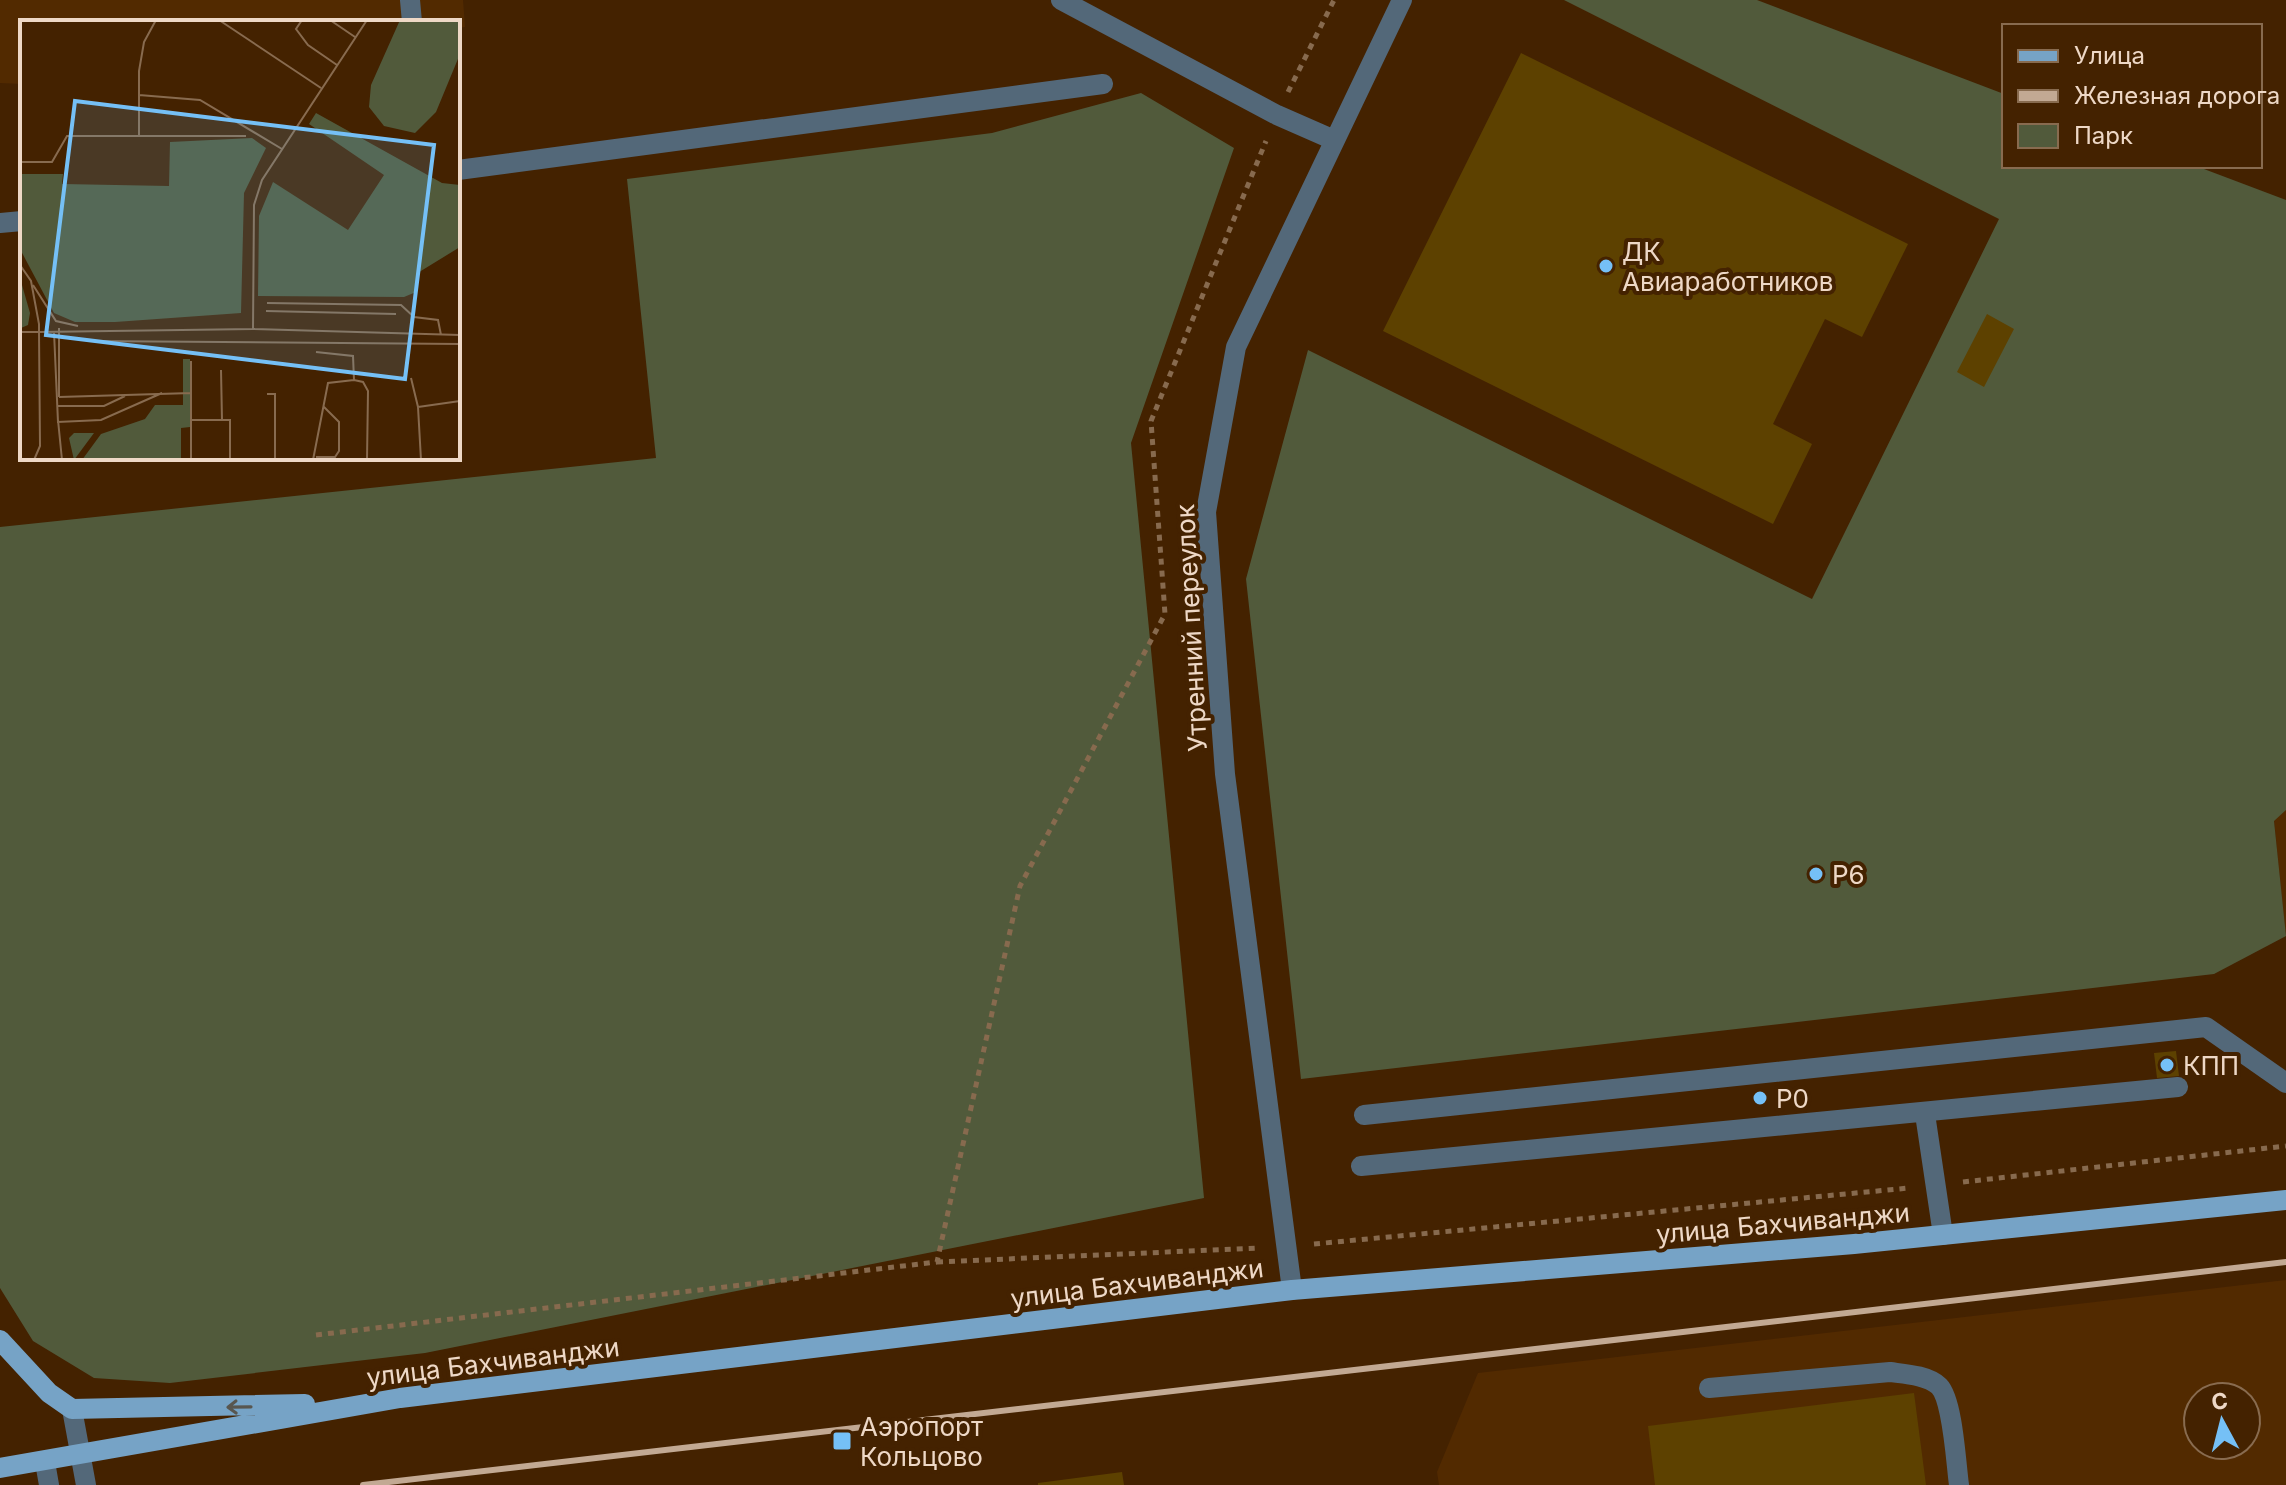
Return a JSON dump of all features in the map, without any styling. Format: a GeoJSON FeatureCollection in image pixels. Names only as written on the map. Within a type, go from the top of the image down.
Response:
{"type":"FeatureCollection","features":[{"type":"Feature","properties":{"kind":"main road","name":"улица Бахчиванджи"},"geometry":{"type":"LineString","coordinates":[[0,1468],[400,1398],[1292,1290],[1943,1235],[2286,1200]]}},
{"type":"Feature","properties":{"kind":"main road"},"geometry":{"type":"LineString","coordinates":[[0,1340],[49,1393],[72,1409],[262,1407],[400,1398]]}},
{"type":"Feature","properties":{"kind":"street"},"geometry":{"type":"LineString","coordinates":[[410,0],[412,20]]}},
{"type":"Feature","properties":{"kind":"street"},"geometry":{"type":"LineString","coordinates":[[1061,0],[1277,115],[1334,140]]}},
{"type":"Feature","properties":{"kind":"street","name":"Утренний переулок"},"geometry":{"type":"LineString","coordinates":[[1292,1290],[1225,774],[1206,512],[1236,347],[1402,0]]}},
{"type":"Feature","properties":{"kind":"street"},"geometry":{"type":"LineString","coordinates":[[460,170],[1103,84]]}},
{"type":"Feature","properties":{"kind":"street"},"geometry":{"type":"LineString","coordinates":[[0,223],[20,221]]}},
{"type":"Feature","properties":{"kind":"street"},"geometry":{"type":"LineString","coordinates":[[1364,1115],[2206,1027],[2286,1083]]}},
{"type":"Feature","properties":{"kind":"street"},"geometry":{"type":"LineString","coordinates":[[1361,1166],[1925,1114],[2178,1087]]}},
{"type":"Feature","properties":{"kind":"street"},"geometry":{"type":"LineString","coordinates":[[1925,1114],[1943,1235]]}},
{"type":"Feature","properties":{"kind":"street"},"geometry":{"type":"LineString","coordinates":[[1709,1388],[1890,1372],[1919,1377],[1939,1386],[1947,1403],[1959,1485]]}},
{"type":"Feature","properties":{"kind":"street"},"geometry":{"type":"LineString","coordinates":[[72,1409],[86,1485]]}},
{"type":"Feature","properties":{"kind":"street"},"geometry":{"type":"LineString","coordinates":[[45,1462],[49,1485]]}},
{"type":"Feature","properties":{"kind":"path"},"geometry":{"type":"LineString","coordinates":[[937,1262],[1020,886],[1165,614],[1151,421],[1277,115],[1334,0]]}},
{"type":"Feature","properties":{"kind":"path"},"geometry":{"type":"LineString","coordinates":[[316,1335],[937,1262],[1287,1247],[1935,1185],[2286,1146]]}},
{"type":"Feature","properties":{"kind":"shaded area"},"geometry":{"type":"Polygon","coordinates":[[[0,0],[463,0],[465,27],[460,28],[460,20],[20,20],[20,84],[0,83],[0,0]]]}},
{"type":"Feature","properties":{"kind":"shaded area"},"geometry":{"type":"Polygon","coordinates":[[[2286,810],[2286,939],[2274,820],[2286,810]]]}},
{"type":"Feature","properties":{"kind":"shaded area"},"geometry":{"type":"Polygon","coordinates":[[[2286,1280],[2286,1485],[1439,1485],[1437,1472],[1478,1373],[2286,1280]]]}},
{"type":"Feature","properties":{"kind":"green space"},"geometry":{"type":"Polygon","coordinates":[[[1564,0],[1757,0],[2002,93],[2002,168],[2201,168],[2286,200],[2286,810],[2274,821],[2286,936],[2214,974],[1301,1079],[1246,579],[1308,350],[1812,599],[1999,219],[1564,0]]]}},
{"type":"Feature","properties":{"kind":"green space"},"geometry":{"type":"Polygon","coordinates":[[[1141,93],[1234,148],[1131,443],[1204,1198],[425,1353],[170,1383],[94,1378],[33,1341],[0,1288],[0,527],[656,458],[627,179],[992,133],[1141,93]]]}},
{"type":"Feature","properties":{"kind":"building"},"geometry":{"type":"Polygon","coordinates":[[[1521,53],[1908,244],[1862,337],[1825,319],[1773,424],[1812,444],[1773,524],[1383,331],[1521,53]]]}},
{"type":"Feature","properties":{"kind":"building"},"geometry":{"type":"Polygon","coordinates":[[[1987,314],[2014,329],[1984,387],[1957,372],[1987,314]]]}},
{"type":"Feature","properties":{"kind":"building","name":"КПП"},"geometry":{"type":"Polygon","coordinates":[[[2176,1051],[2179,1076],[2157,1078],[2154,1053],[2176,1051]]]}},
{"type":"Feature","properties":{"kind":"building"},"geometry":{"type":"Polygon","coordinates":[[[1914,1393],[1926,1485],[1655,1485],[1648,1426],[1914,1393]]]}},
{"type":"Feature","properties":{"kind":"building"},"geometry":{"type":"Polygon","coordinates":[[[1122,1472],[1124,1485],[1038,1485],[1038,1483],[1122,1472]]]}},
{"type":"Feature","properties":{"kind":"railway"},"geometry":{"type":"LineString","coordinates":[[363,1485],[2286,1262]]}},
{"type":"Feature","properties":{"kind":"place","name":"ДК Авиаработников"},"geometry":{"type":"Point","coordinates":[1606,266]}},
{"type":"Feature","properties":{"kind":"place","name":"P6"},"geometry":{"type":"Point","coordinates":[1816,874]}},
{"type":"Feature","properties":{"kind":"place","name":"КПП"},"geometry":{"type":"Point","coordinates":[2167,1065]}},
{"type":"Feature","properties":{"kind":"place","name":"P0"},"geometry":{"type":"Point","coordinates":[1760,1098]}},
{"type":"Feature","properties":{"kind":"place","name":"Аэропорт Кольцово"},"geometry":{"type":"Point","coordinates":[842,1441]}}]}
